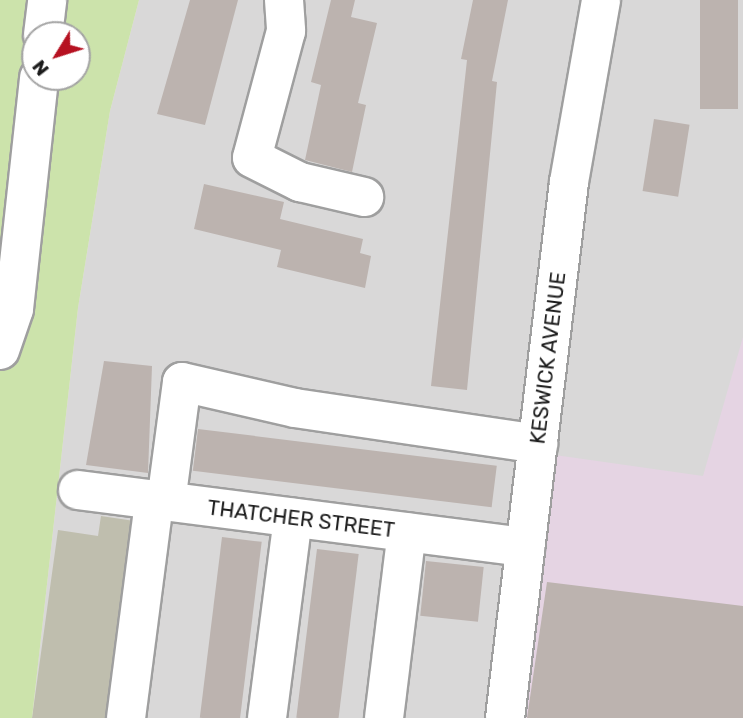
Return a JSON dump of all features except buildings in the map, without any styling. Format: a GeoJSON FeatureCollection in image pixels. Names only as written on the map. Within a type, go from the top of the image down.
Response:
{"type":"FeatureCollection","features":[{"type":"Feature","properties":{"kind":"street"},"geometry":{"type":"LineString","coordinates":[[45,21],[47,0]]}},
{"type":"Feature","properties":{"kind":"street"},"geometry":{"type":"LineString","coordinates":[[284,0],[286,31],[252,158],[300,182],[364,197]]}},
{"type":"Feature","properties":{"kind":"street","name":"KESWICK AVENUE"},"geometry":{"type":"LineString","coordinates":[[505,718],[569,183],[601,0]]}},
{"type":"Feature","properties":{"kind":"street"},"geometry":{"type":"LineString","coordinates":[[0,350],[14,309],[37,91]]}},
{"type":"Feature","properties":{"kind":"street"},"geometry":{"type":"LineString","coordinates":[[126,718],[182,382],[295,408],[538,444]]}},
{"type":"Feature","properties":{"kind":"street","name":"THATCHER STREET"},"geometry":{"type":"LineString","coordinates":[[78,490],[525,547]]}},
{"type":"Feature","properties":{"kind":"street"},"geometry":{"type":"LineString","coordinates":[[267,718],[293,518]]}},
{"type":"Feature","properties":{"kind":"street"},"geometry":{"type":"LineString","coordinates":[[384,718],[407,532]]}},
{"type":"Feature","properties":{"kind":"shaded area"},"geometry":{"type":"Polygon","coordinates":[[[139,0],[743,0],[743,718],[32,718],[78,308],[110,111],[139,0]]]}},
{"type":"Feature","properties":{"kind":"shaded area"},"geometry":{"type":"Polygon","coordinates":[[[743,337],[743,718],[522,718],[555,455],[703,476],[743,337]]]}},
{"type":"Feature","properties":{"kind":"shaded area"},"geometry":{"type":"Polygon","coordinates":[[[101,516],[141,522],[116,718],[32,718],[58,530],[98,536],[101,516]]]}},
{"type":"Feature","properties":{"kind":"green space"},"geometry":{"type":"Polygon","coordinates":[[[0,0],[139,0],[110,111],[78,308],[32,718],[0,718],[0,0]]]}}]}
